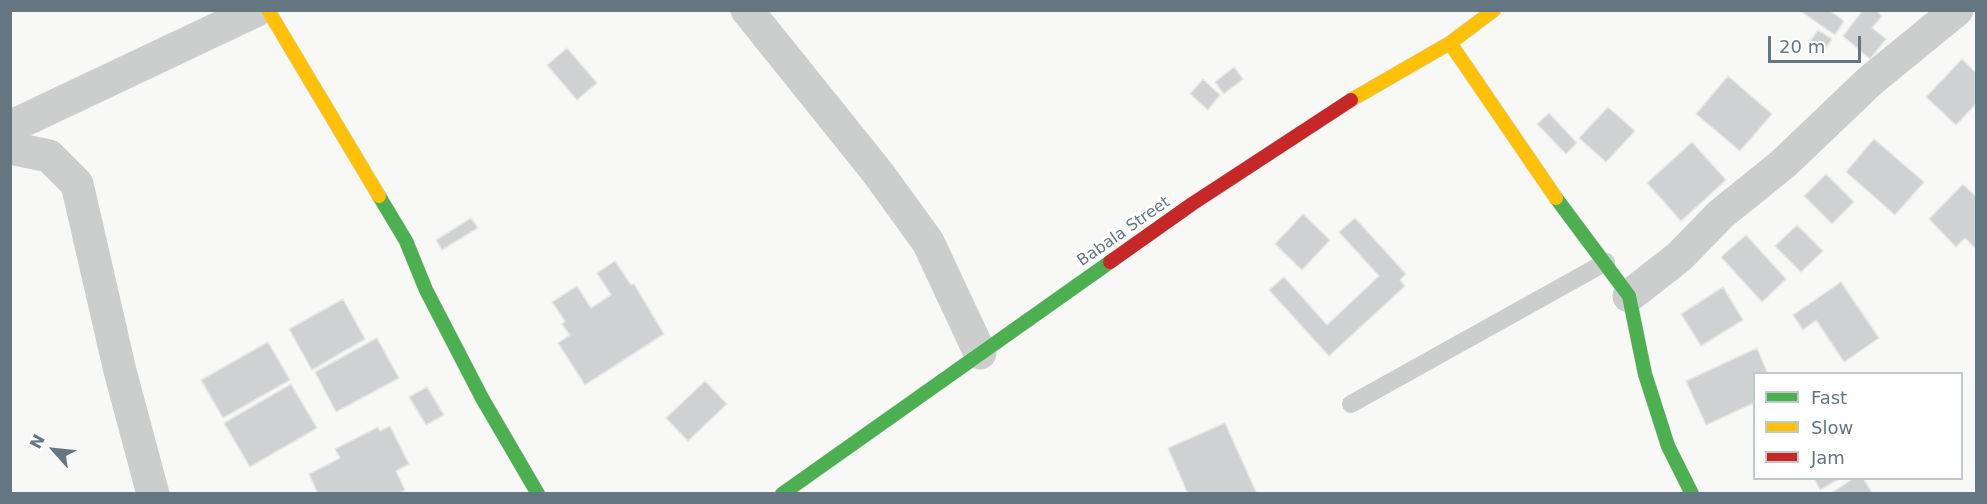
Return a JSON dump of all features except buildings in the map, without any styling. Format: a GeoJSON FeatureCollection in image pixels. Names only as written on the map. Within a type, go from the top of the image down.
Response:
{"type":"FeatureCollection","features":[{"type":"Feature","properties":{"kind":"street"},"geometry":{"type":"LineString","coordinates":[[10,127],[257,10]]}},
{"type":"Feature","properties":{"kind":"street"},"geometry":{"type":"LineString","coordinates":[[268,10],[406,241],[426,290],[482,398],[538,494]]}},
{"type":"Feature","properties":{"kind":"street"},"geometry":{"type":"LineString","coordinates":[[747,10],[878,173],[928,242],[980,352]]}},
{"type":"Feature","properties":{"kind":"street","name":"Babala Street"},"geometry":{"type":"LineString","coordinates":[[782,494],[1192,204],[1360,94],[1450,43],[1494,10]]}},
{"type":"Feature","properties":{"kind":"street"},"geometry":{"type":"LineString","coordinates":[[1629,296],[1679,257],[1721,214],[1783,164],[1870,81],[1957,10]]}},
{"type":"Feature","properties":{"kind":"street"},"geometry":{"type":"LineString","coordinates":[[1964,10],[1977,23]]}},
{"type":"Feature","properties":{"kind":"street"},"geometry":{"type":"LineString","coordinates":[[1450,43],[1543,180],[1629,296],[1645,374],[1664,436],[1692,494]]}},
{"type":"Feature","properties":{"kind":"street"},"geometry":{"type":"LineString","coordinates":[[10,148],[49,156],[78,184],[120,371],[153,494]]}},
{"type":"Feature","properties":{"kind":"lane"},"geometry":{"type":"LineString","coordinates":[[1351,404],[1606,262]]}},
{"type":"Feature","properties":{"kind":"traffic: fast"},"geometry":{"type":"LineString","coordinates":[[379,196],[406,241],[426,290],[482,398],[538,494]]}},
{"type":"Feature","properties":{"kind":"traffic: fast"},"geometry":{"type":"LineString","coordinates":[[1556,198],[1629,296],[1645,374],[1668,446],[1692,494]]}},
{"type":"Feature","properties":{"kind":"traffic: fast"},"geometry":{"type":"LineString","coordinates":[[782,494],[1110,262]]}},
{"type":"Feature","properties":{"kind":"traffic: slow"},"geometry":{"type":"LineString","coordinates":[[268,10],[379,196]]}},
{"type":"Feature","properties":{"kind":"traffic: slow"},"geometry":{"type":"LineString","coordinates":[[1351,100],[1450,43],[1494,10]]}},
{"type":"Feature","properties":{"kind":"traffic: slow"},"geometry":{"type":"LineString","coordinates":[[1450,43],[1556,198]]}},
{"type":"Feature","properties":{"kind":"traffic: jam"},"geometry":{"type":"LineString","coordinates":[[1110,262],[1192,204],[1351,100]]}}]}
